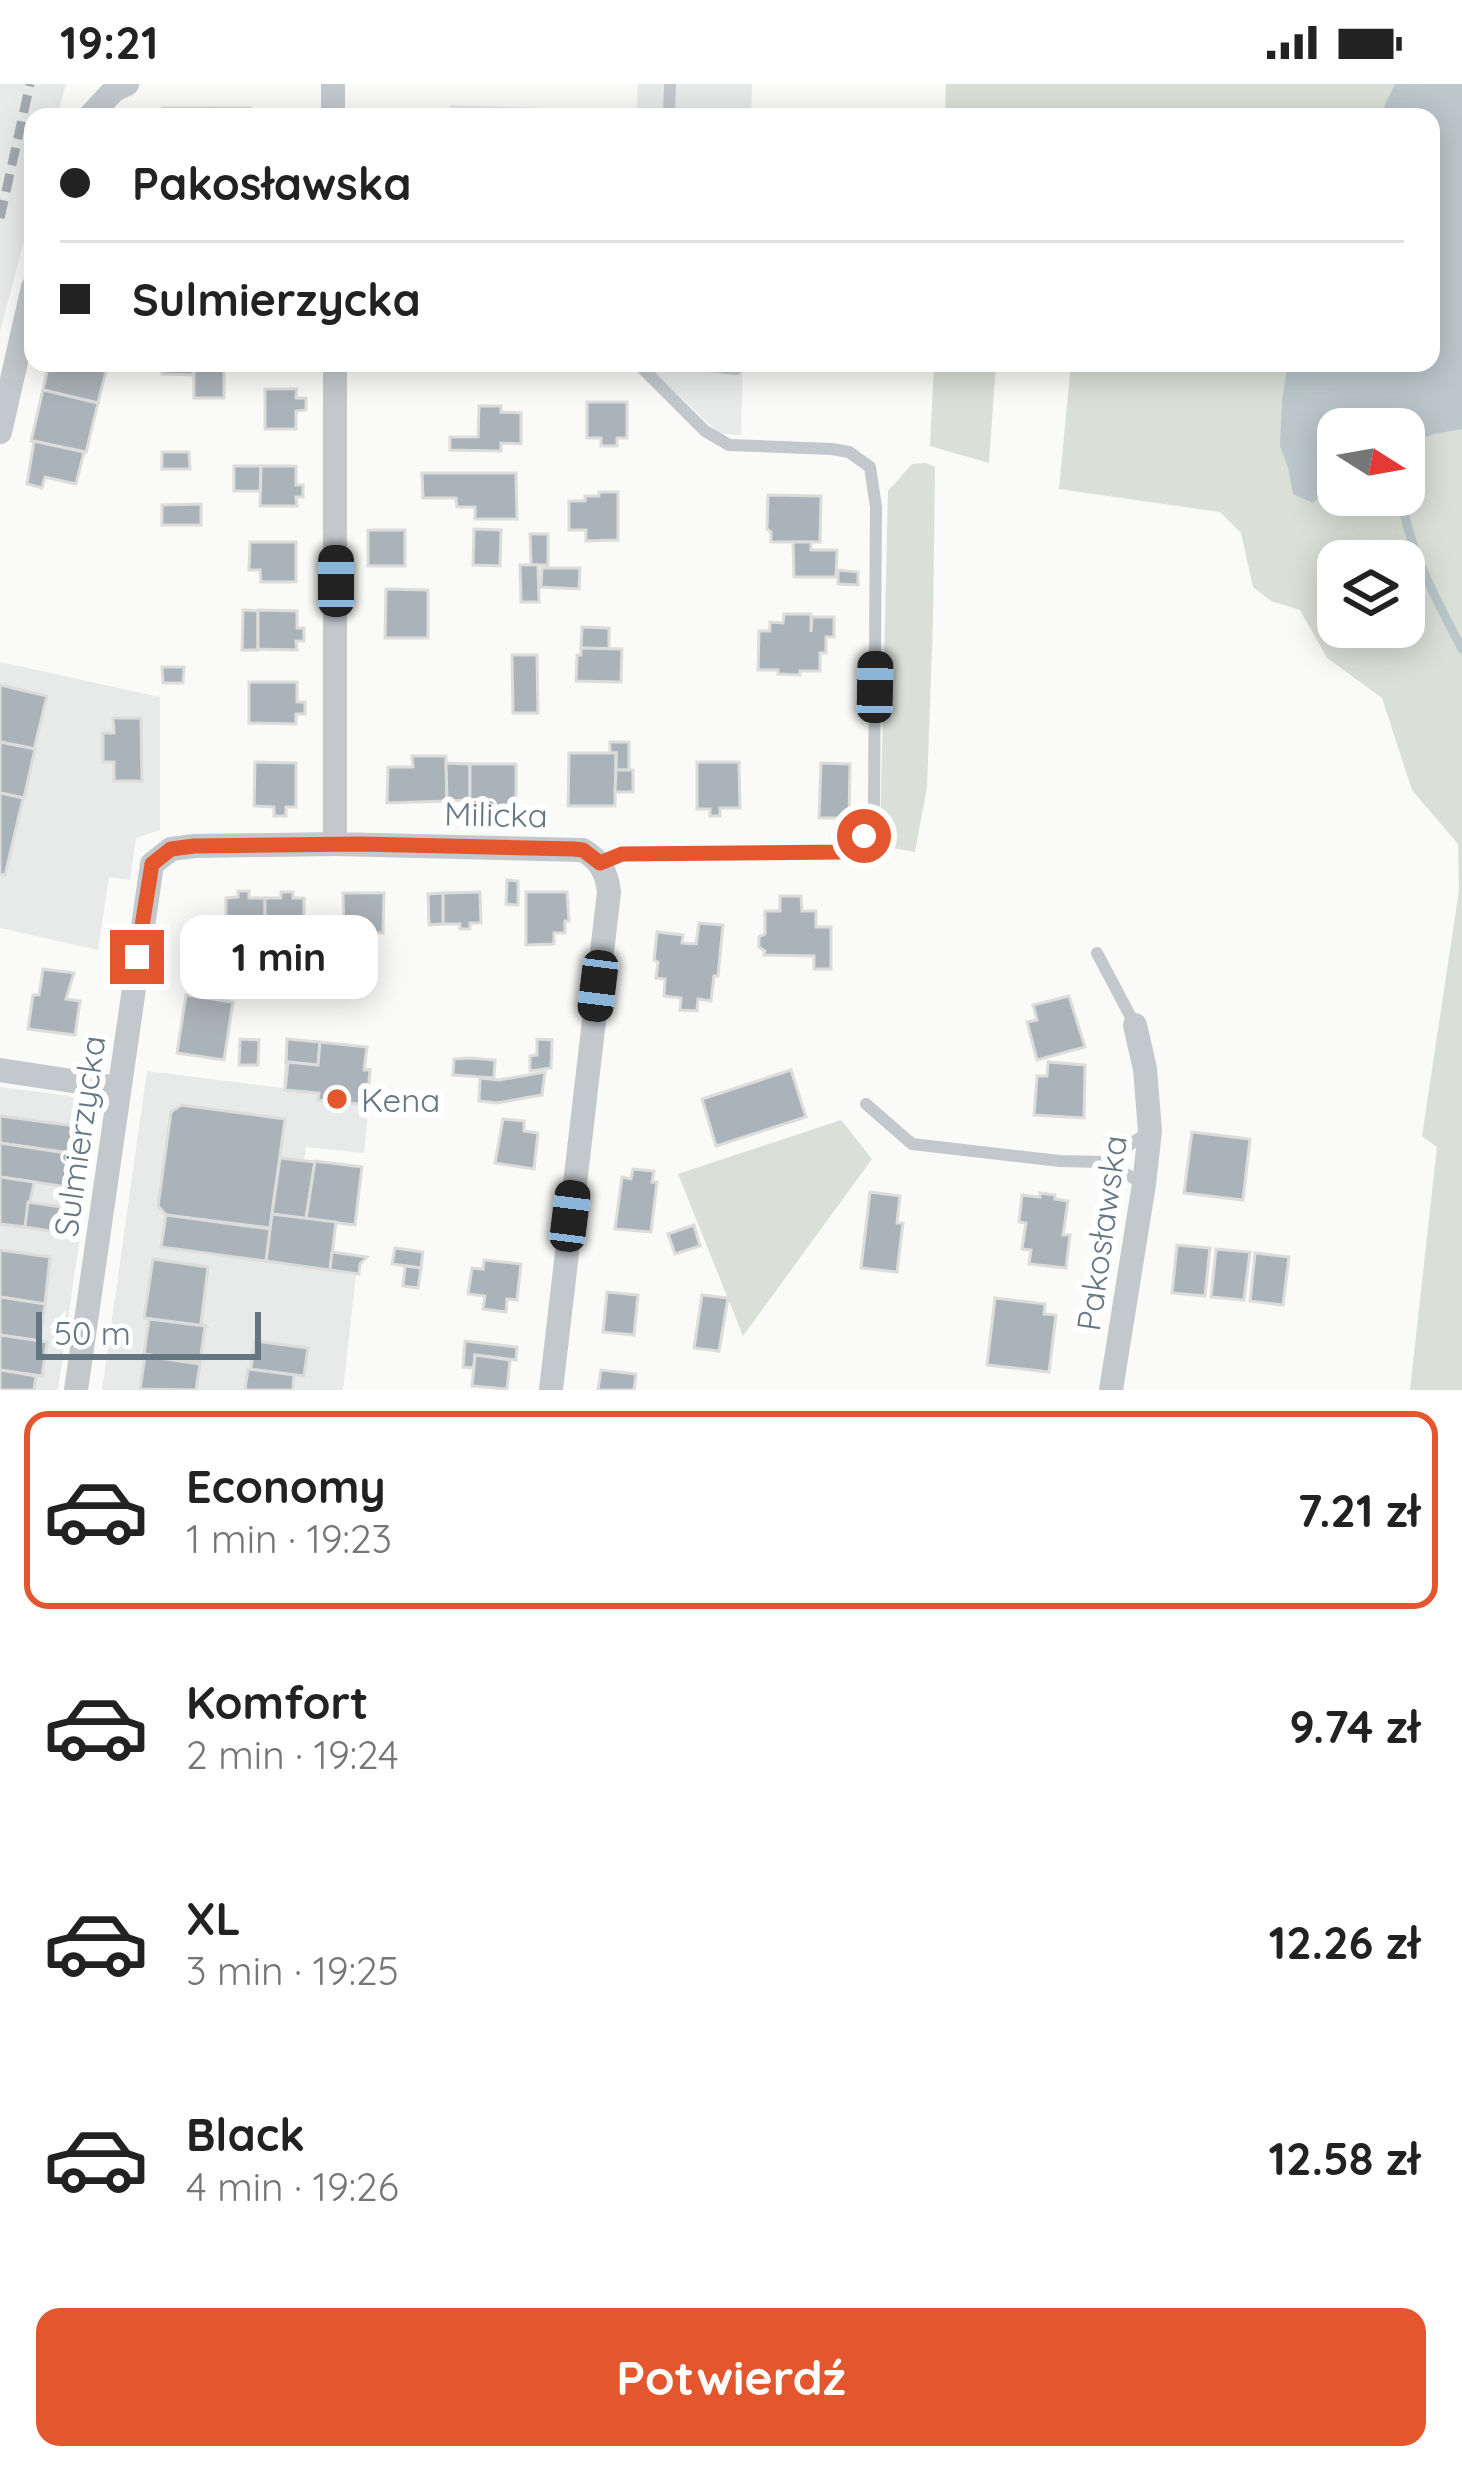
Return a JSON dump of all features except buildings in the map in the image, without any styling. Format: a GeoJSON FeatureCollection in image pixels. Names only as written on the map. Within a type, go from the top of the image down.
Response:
{"type":"FeatureCollection","features":[{"type":"Feature","properties":{"kind":"street"},"geometry":{"type":"LineString","coordinates":[[97,108],[127,84]]}},
{"type":"Feature","properties":{"kind":"street"},"geometry":{"type":"LineString","coordinates":[[0,432],[24,327]]}},
{"type":"Feature","properties":{"kind":"street"},"geometry":{"type":"LineString","coordinates":[[334,844],[335,372]]}},
{"type":"Feature","properties":{"kind":"street","name":"Milicka"},"geometry":{"type":"LineString","coordinates":[[334,844],[574,849],[600,863]]}},
{"type":"Feature","properties":{"kind":"street","name":"Sulmierzycka"},"geometry":{"type":"LineString","coordinates":[[76,1390],[152,864],[171,849],[194,846],[334,844]]}},
{"type":"Feature","properties":{"kind":"street"},"geometry":{"type":"LineString","coordinates":[[551,1390],[609,892],[600,863]]}},
{"type":"Feature","properties":{"kind":"street","name":"Pakosławska"},"geometry":{"type":"LineString","coordinates":[[1111,1390],[1150,1131],[1135,1025]]}},
{"type":"Feature","properties":{"kind":"street"},"geometry":{"type":"LineString","coordinates":[[0,1070],[119,1088]]}},
{"type":"Feature","properties":{"kind":"lane"},"geometry":{"type":"LineString","coordinates":[[600,863],[622,854],[845,852],[864,836],[874,804],[876,507],[870,467],[850,452],[832,449],[729,446],[705,431],[647,372]]}},
{"type":"Feature","properties":{"kind":"lane","name":"Pakosławska"},"geometry":{"type":"LineString","coordinates":[[1096,952],[1135,1025]]}},
{"type":"Feature","properties":{"kind":"lane"},"geometry":{"type":"LineString","coordinates":[[866,1105],[912,1144],[1103,1162],[1144,1184]]}},
{"type":"Feature","properties":{"kind":"lane"},"geometry":{"type":"LineString","coordinates":[[1103,1162],[1150,1131]]}},
{"type":"Feature","properties":{"kind":"shaded area"},"geometry":{"type":"Polygon","coordinates":[[[0,84],[66,84],[59,108],[24,108],[24,242],[0,331],[0,84]]]}},
{"type":"Feature","properties":{"kind":"shaded area"},"geometry":{"type":"Polygon","coordinates":[[[638,84],[752,84],[751,108],[637,108],[638,84]]]}},
{"type":"Feature","properties":{"kind":"shaded area"},"geometry":{"type":"Polygon","coordinates":[[[946,84],[1462,84],[1462,1390],[1410,1390],[1437,1147],[1422,1136],[1459,890],[1458,844],[1412,790],[1382,698],[1327,658],[1321,648],[1425,648],[1425,540],[1317,540],[1317,640],[1300,610],[1271,601],[1253,587],[1241,533],[1220,512],[1059,489],[1070,372],[1440,372],[1440,108],[945,108],[946,84]]]}},
{"type":"Feature","properties":{"kind":"shaded area"},"geometry":{"type":"Polygon","coordinates":[[[1395,84],[1462,84],[1462,429],[1425,437],[1425,408],[1317,408],[1317,499],[1313,503],[1293,494],[1280,446],[1287,372],[1440,372],[1440,108],[1383,108],[1395,84]]]}},
{"type":"Feature","properties":{"kind":"shaded area"},"geometry":{"type":"Polygon","coordinates":[[[450,105],[544,108],[450,108],[450,105]]]}},
{"type":"Feature","properties":{"kind":"shaded area"},"geometry":{"type":"Polygon","coordinates":[[[654,372],[743,372],[741,435],[720,434],[654,372]]]}},
{"type":"Feature","properties":{"kind":"shaded area"},"geometry":{"type":"Polygon","coordinates":[[[934,372],[995,372],[989,463],[930,446],[934,372]]]}},
{"type":"Feature","properties":{"kind":"shaded area"},"geometry":{"type":"Polygon","coordinates":[[[912,464],[935,467],[933,621],[927,787],[915,852],[888,847],[880,839],[888,491],[912,464]]]}},
{"type":"Feature","properties":{"kind":"shaded area"},"geometry":{"type":"Polygon","coordinates":[[[0,662],[160,697],[160,830],[136,838],[130,880],[109,877],[98,950],[0,928],[0,662]]]}},
{"type":"Feature","properties":{"kind":"shaded area"},"geometry":{"type":"Polygon","coordinates":[[[285,1060],[372,1068],[364,1153],[306,1147],[289,1262],[356,1275],[343,1390],[102,1390],[147,1071],[283,1088],[285,1060]]]}},
{"type":"Feature","properties":{"kind":"shaded area"},"geometry":{"type":"Polygon","coordinates":[[[0,1087],[70,1096],[89,1111],[95,1129],[58,1390],[0,1390],[0,1087]]]}},
{"type":"Feature","properties":{"kind":"shaded area"},"geometry":{"type":"Polygon","coordinates":[[[841,1120],[872,1159],[743,1336],[678,1174],[841,1120]]]}},
{"type":"Feature","properties":{"kind":"waterway"},"geometry":{"type":"LineString","coordinates":[[1405,516],[1417,555],[1462,649]]}},
{"type":"Feature","properties":{"kind":"railway"},"geometry":{"type":"LineString","coordinates":[[25,108],[30,84]]}},
{"type":"Feature","properties":{"kind":"railway"},"geometry":{"type":"LineString","coordinates":[[0,218],[24,111]]}},
{"type":"Feature","properties":{"kind":"place","name":"Kena"},"geometry":{"type":"Point","coordinates":[337,1099]}},
{"type":"Feature","properties":{"kind":"route"},"geometry":{"type":"LineString","coordinates":[[137,957],[152,864],[171,849],[361,844],[574,849],[600,863],[622,854],[845,852],[864,836]]}}]}
